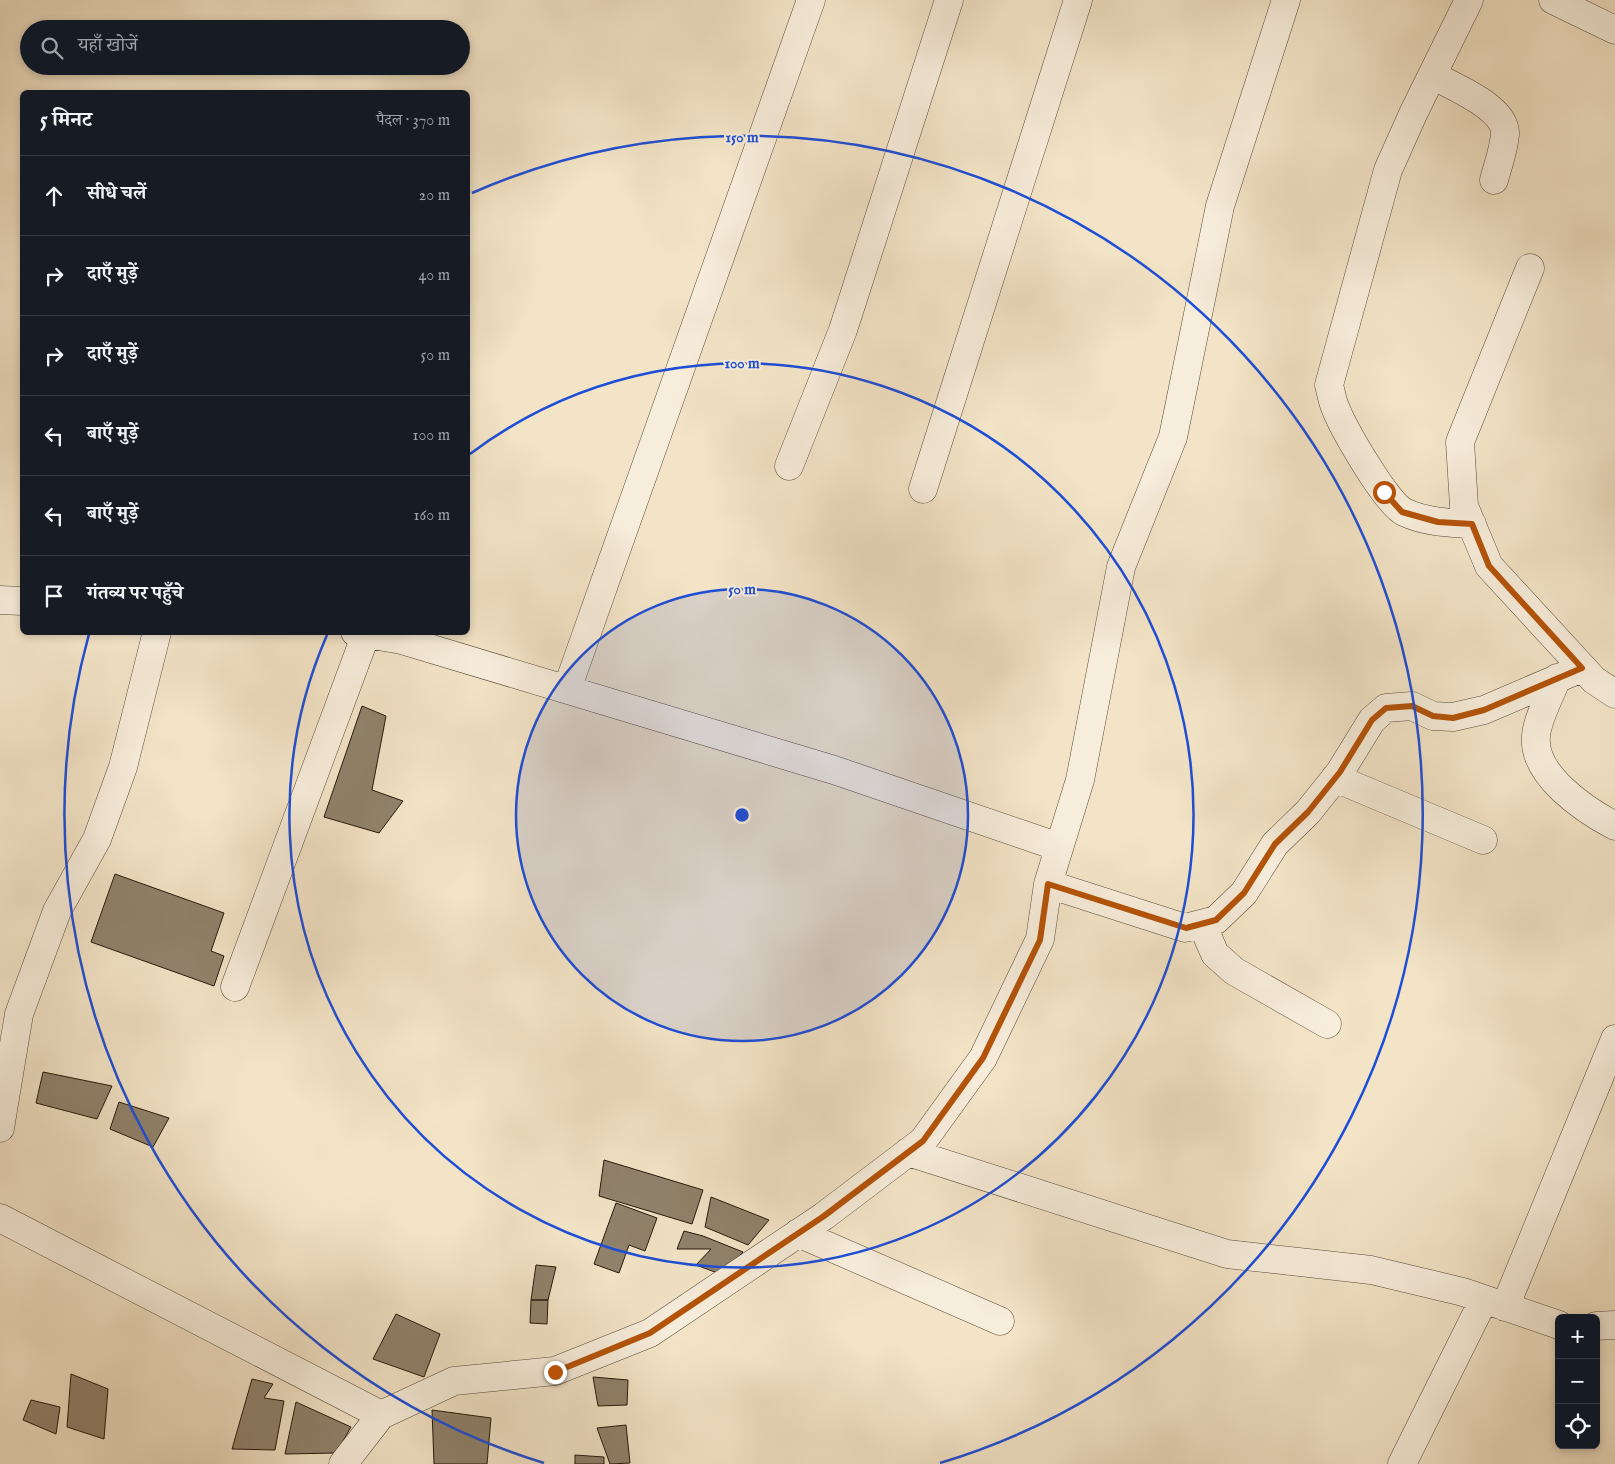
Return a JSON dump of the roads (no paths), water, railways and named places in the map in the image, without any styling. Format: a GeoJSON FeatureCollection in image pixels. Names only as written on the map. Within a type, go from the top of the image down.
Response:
{"type":"FeatureCollection","features":[{"type":"Feature","properties":{"kind":"street"},"geometry":{"type":"LineString","coordinates":[[568,689],[811,0]]}},
{"type":"Feature","properties":{"kind":"street"},"geometry":{"type":"LineString","coordinates":[[789,466],[843,330],[949,0]]}},
{"type":"Feature","properties":{"kind":"street"},"geometry":{"type":"LineString","coordinates":[[923,489],[1078,0]]}},
{"type":"Feature","properties":{"kind":"street"},"geometry":{"type":"LineString","coordinates":[[343,1464],[381,1415],[454,1381],[555,1372],[650,1333],[798,1233],[923,1141],[983,1058],[1040,940],[1048,884],[1080,780],[1121,567],[1173,437],[1220,206],[1286,0]]}},
{"type":"Feature","properties":{"kind":"street"},"geometry":{"type":"LineString","coordinates":[[1469,0],[1388,170],[1329,385],[1334,407],[1384,492],[1402,512],[1438,522],[1472,524]]}},
{"type":"Feature","properties":{"kind":"street"},"geometry":{"type":"LineString","coordinates":[[1553,0],[1615,30]]}},
{"type":"Feature","properties":{"kind":"street"},"geometry":{"type":"LineString","coordinates":[[1432,75],[1488,105],[1499,118],[1505,132],[1494,180]]}},
{"type":"Feature","properties":{"kind":"street"},"geometry":{"type":"LineString","coordinates":[[1530,268],[1460,442],[1464,506],[1489,566],[1582,668],[1594,680],[1615,694]]}},
{"type":"Feature","properties":{"kind":"street"},"geometry":{"type":"LineString","coordinates":[[0,600],[20,600]]}},
{"type":"Feature","properties":{"kind":"street"},"geometry":{"type":"LineString","coordinates":[[0,1128],[20,1014],[56,912],[97,839],[123,767],[156,635]]}},
{"type":"Feature","properties":{"kind":"street"},"geometry":{"type":"LineString","coordinates":[[235,986],[360,635]]}},
{"type":"Feature","properties":{"kind":"street"},"geometry":{"type":"LineString","coordinates":[[373,635],[402,640],[834,770],[1059,847]]}},
{"type":"Feature","properties":{"kind":"street"},"geometry":{"type":"LineString","coordinates":[[1048,884],[1186,928],[1216,920],[1244,893],[1275,844],[1308,812],[1335,778],[1372,720],[1386,708],[1412,706],[1433,716],[1453,718],[1484,710],[1582,668]]}},
{"type":"Feature","properties":{"kind":"street"},"geometry":{"type":"LineString","coordinates":[[1557,678],[1536,733],[1535,748],[1549,775],[1555,781],[1586,810],[1615,826]]}},
{"type":"Feature","properties":{"kind":"street"},"geometry":{"type":"LineString","coordinates":[[1335,778],[1483,840]]}},
{"type":"Feature","properties":{"kind":"street"},"geometry":{"type":"LineString","coordinates":[[1202,924],[1216,954],[1234,971],[1327,1024]]}},
{"type":"Feature","properties":{"kind":"street"},"geometry":{"type":"LineString","coordinates":[[1402,1464],[1494,1303],[1615,1040]]}},
{"type":"Feature","properties":{"kind":"street"},"geometry":{"type":"LineString","coordinates":[[908,1152],[1227,1254],[1371,1270],[1494,1303],[1555,1324]]}},
{"type":"Feature","properties":{"kind":"street"},"geometry":{"type":"LineString","coordinates":[[0,1218],[381,1415]]}},
{"type":"Feature","properties":{"kind":"street"},"geometry":{"type":"LineString","coordinates":[[798,1233],[1000,1320]]}},
{"type":"Feature","properties":{"kind":"street"},"geometry":{"type":"LineString","coordinates":[[1600,1326],[1615,1325]]}}]}
